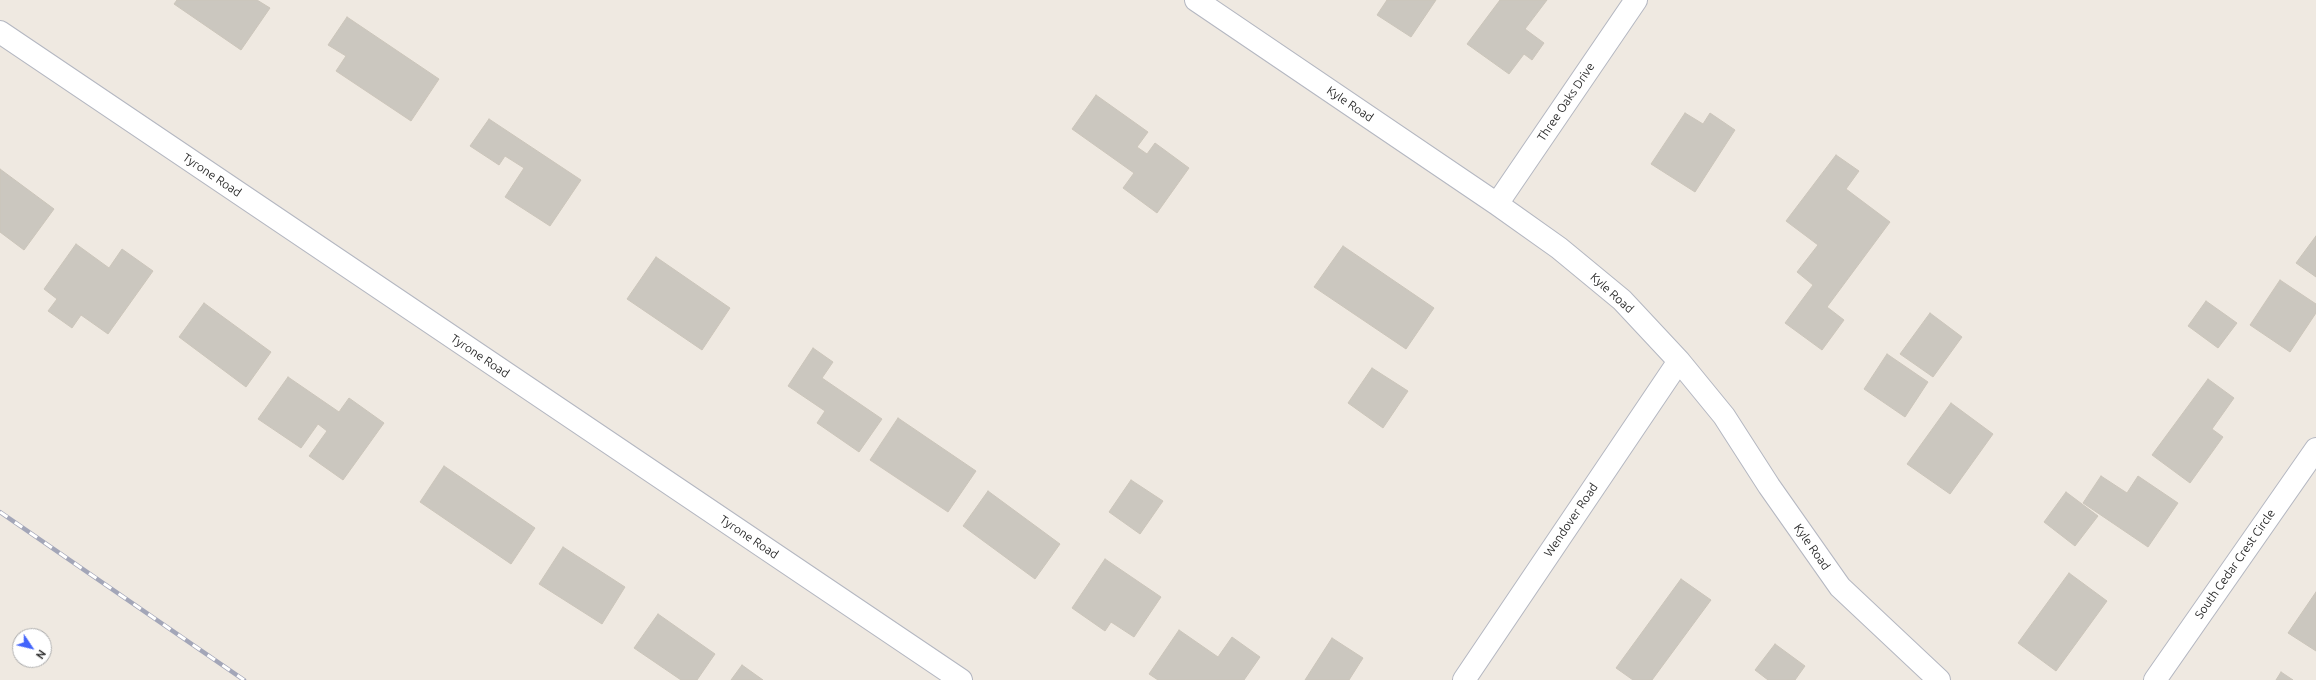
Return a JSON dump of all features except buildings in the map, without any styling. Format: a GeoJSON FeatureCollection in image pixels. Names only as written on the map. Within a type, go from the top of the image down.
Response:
{"type":"FeatureCollection","features":[{"type":"Feature","properties":{"kind":"street","name":"Kyle Road"},"geometry":{"type":"LineString","coordinates":[[1196,0],[1497,204],[1559,248],[1622,300],[1679,361],[1724,416],[1769,486],[1840,587],[1939,680]]}},
{"type":"Feature","properties":{"kind":"street","name":"Three Oaks Drive"},"geometry":{"type":"LineString","coordinates":[[1497,204],[1636,0]]}},
{"type":"Feature","properties":{"kind":"street","name":"Tyrone Road"},"geometry":{"type":"LineString","coordinates":[[0,32],[961,680]]}},
{"type":"Feature","properties":{"kind":"street","name":"Wendover Road"},"geometry":{"type":"LineString","coordinates":[[1464,680],[1679,361]]}},
{"type":"Feature","properties":{"kind":"street","name":"South Cedar Crest Circle"},"geometry":{"type":"LineString","coordinates":[[2155,680],[2316,449]]}},
{"type":"Feature","properties":{"kind":"railway"},"geometry":{"type":"LineString","coordinates":[[0,512],[244,680]]}}]}
